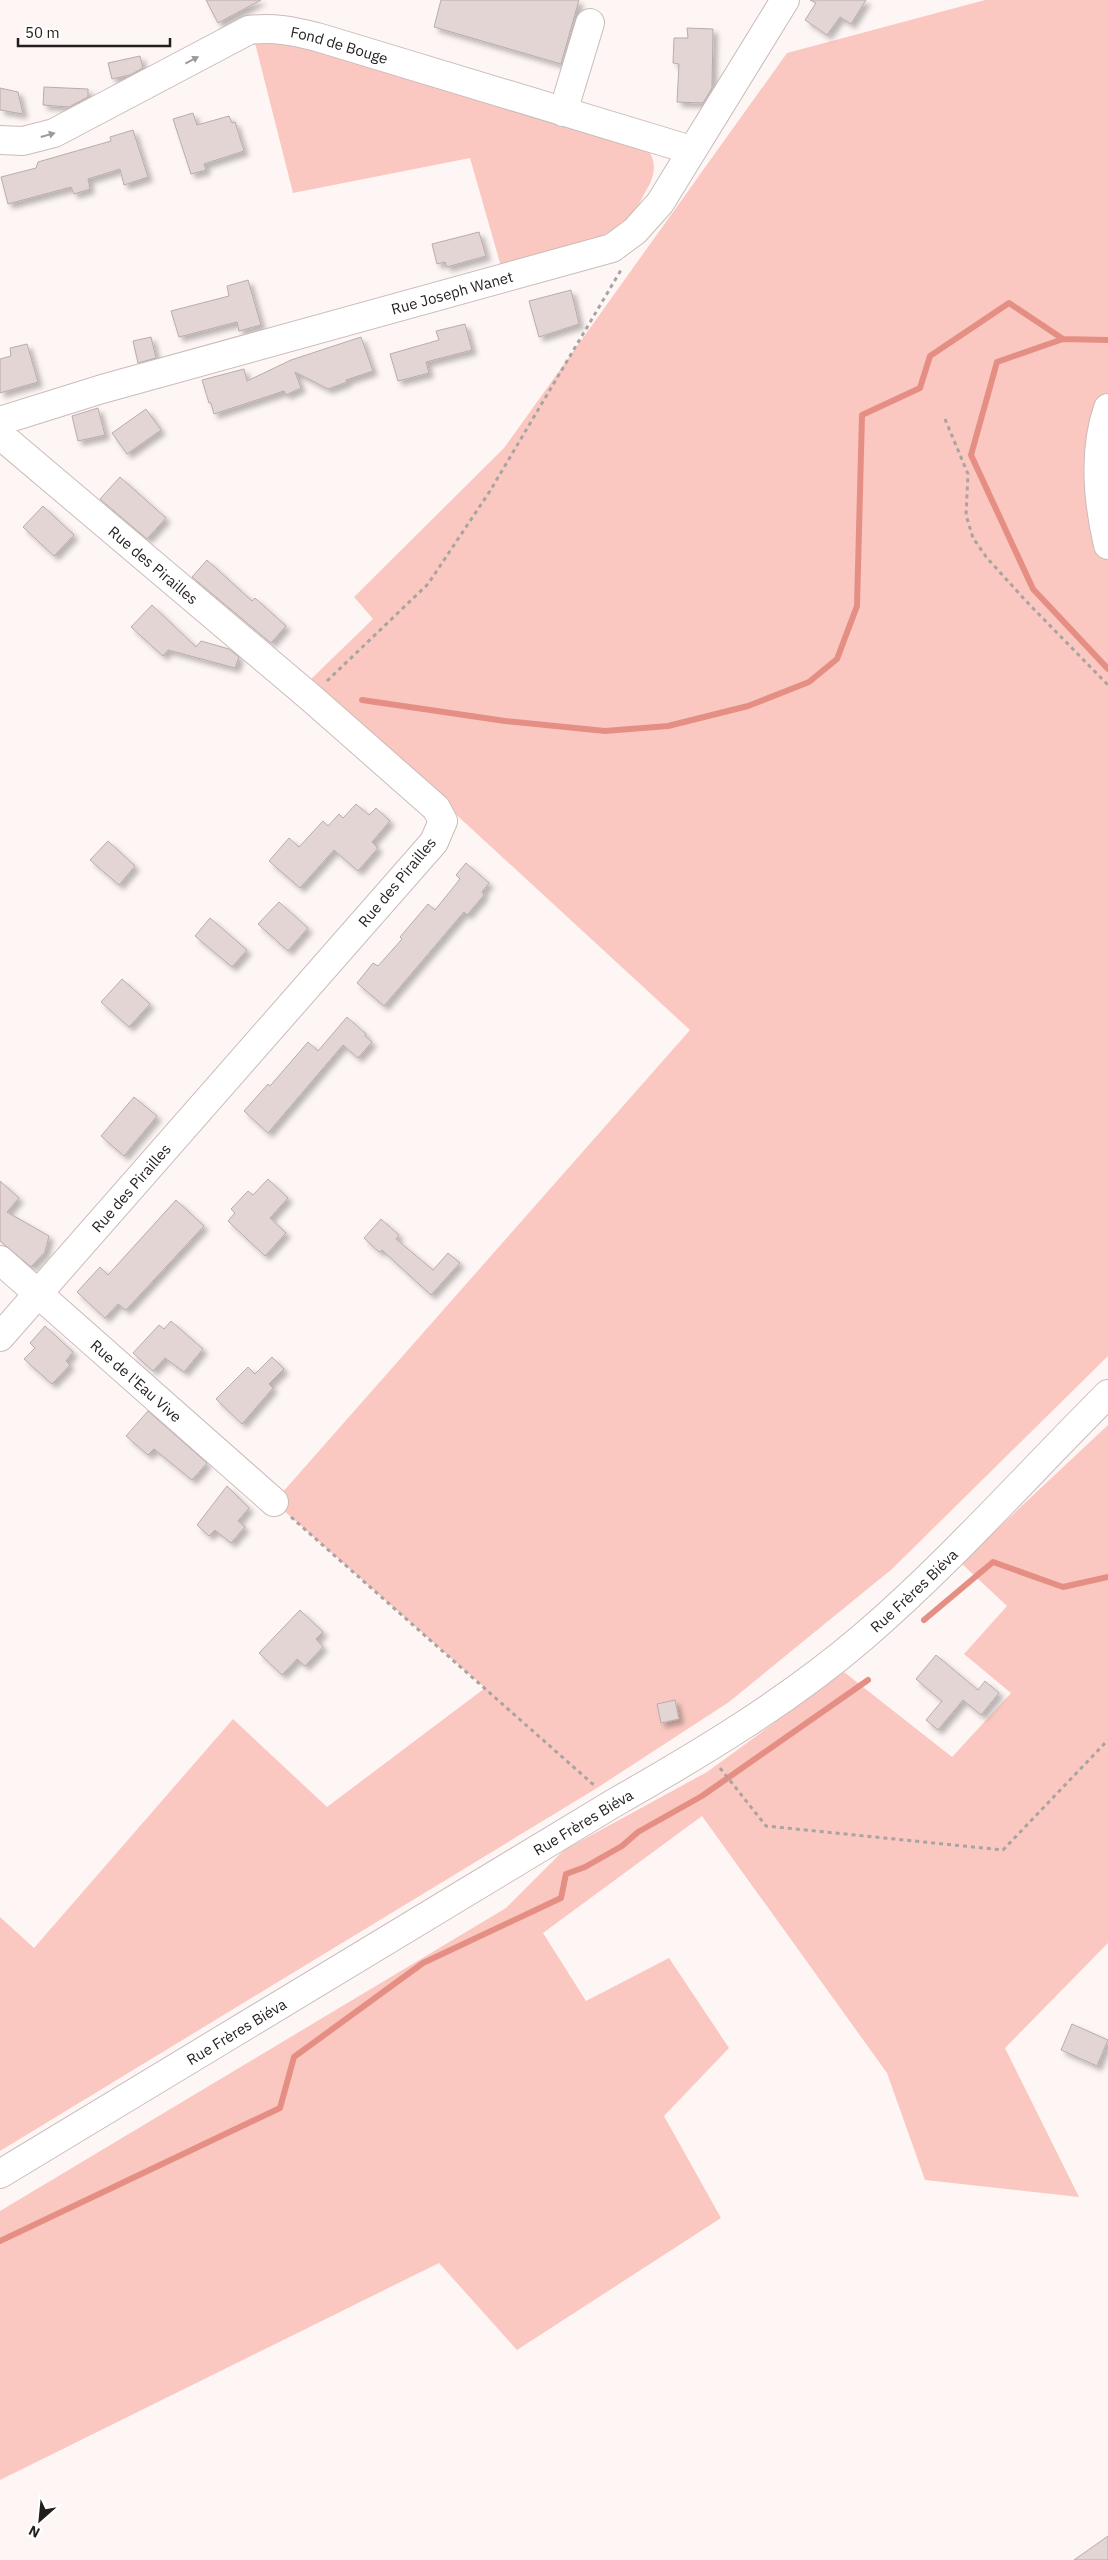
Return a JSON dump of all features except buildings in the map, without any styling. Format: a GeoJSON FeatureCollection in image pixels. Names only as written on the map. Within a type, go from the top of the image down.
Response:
{"type":"FeatureCollection","features":[{"type":"Feature","properties":{"kind":"street","name":"Rue Joseph Wanet"},"geometry":{"type":"LineString","coordinates":[[0,421],[102,389],[612,248],[635,231],[660,203],[785,0]]}},
{"type":"Feature","properties":{"kind":"street"},"geometry":{"type":"LineString","coordinates":[[563,112],[590,23]]}},
{"type":"Feature","properties":{"kind":"street","name":"Fond de Bouge"},"geometry":{"type":"LineString","coordinates":[[0,140],[23,141],[54,133],[249,30],[282,28],[692,150]]}},
{"type":"Feature","properties":{"kind":"street"},"geometry":{"type":"LineString","coordinates":[[1108,408],[1100,451],[1100,490],[1102,519],[1108,545]]}},
{"type":"Feature","properties":{"kind":"street","name":"Rue des Pirailles"},"geometry":{"type":"LineString","coordinates":[[0,435],[310,697],[436,808],[443,821],[434,842],[38,1293]]}},
{"type":"Feature","properties":{"kind":"street","name":"Rue de l'Eau Vive"},"geometry":{"type":"LineString","coordinates":[[0,1260],[274,1502]]}},
{"type":"Feature","properties":{"kind":"street"},"geometry":{"type":"LineString","coordinates":[[0,1337],[38,1293]]}},
{"type":"Feature","properties":{"kind":"street","name":"Rue Frères Biéva"},"geometry":{"type":"LineString","coordinates":[[0,2174],[614,1803],[706,1751],[801,1684],[862,1637],[949,1557],[1108,1394]]}},
{"type":"Feature","properties":{"kind":"path"},"geometry":{"type":"LineString","coordinates":[[310,697],[428,584],[490,491],[625,262]]}},
{"type":"Feature","properties":{"kind":"path"},"geometry":{"type":"LineString","coordinates":[[945,419],[968,474],[966,515],[972,538],[987,558],[1026,601],[1108,685]]}},
{"type":"Feature","properties":{"kind":"path"},"geometry":{"type":"LineString","coordinates":[[274,1502],[614,1803]]}},
{"type":"Feature","properties":{"kind":"path"},"geometry":{"type":"LineString","coordinates":[[724,1773],[766,1826],[1004,1850],[1108,1740]]}},
{"type":"Feature","properties":{"kind":"shaded area"},"geometry":{"type":"Polygon","coordinates":[[[985,0],[1108,0],[1108,1356],[892,1569],[729,1702],[597,1788],[0,2151],[0,1917],[34,1948],[233,1719],[327,1807],[485,1688],[274,1502],[690,1030],[310,680],[373,619],[354,597],[504,448],[787,53],[985,0]]]}},
{"type":"Feature","properties":{"kind":"shaded area"},"geometry":{"type":"Polygon","coordinates":[[[267,40],[295,45],[648,150],[654,164],[652,179],[640,202],[621,225],[571,248],[502,270],[470,158],[293,193],[255,43],[267,40]]]}},
{"type":"Feature","properties":{"kind":"shaded area"},"geometry":{"type":"Polygon","coordinates":[[[1108,1425],[1108,1943],[1005,2048],[1079,2197],[925,2180],[887,2073],[702,1816],[543,1933],[586,2001],[669,1958],[729,2048],[664,2116],[721,2218],[517,2350],[439,2263],[0,2480],[0,2211],[506,1908],[564,1850],[707,1772],[844,1672],[952,1757],[1011,1693],[964,1654],[1007,1606],[961,1563],[1108,1425]]]}},
{"type":"Feature","properties":{"kind":"waterway"},"geometry":{"type":"LineString","coordinates":[[362,700],[505,721],[605,731],[668,726],[748,706],[809,682],[837,659],[857,606],[862,415],[920,388],[930,356],[1009,303],[1063,339]]}},
{"type":"Feature","properties":{"kind":"waterway"},"geometry":{"type":"LineString","coordinates":[[1108,340],[1063,339],[997,362],[971,455],[1033,589],[1108,669]]}},
{"type":"Feature","properties":{"kind":"waterway"},"geometry":{"type":"LineString","coordinates":[[924,1620],[993,1562],[1063,1587],[1108,1577]]}},
{"type":"Feature","properties":{"kind":"waterway"},"geometry":{"type":"LineString","coordinates":[[0,2241],[280,2108],[294,2057],[423,1963],[561,1898],[566,1874],[585,1867],[622,1846],[638,1832],[702,1796],[868,1680]]}}]}
